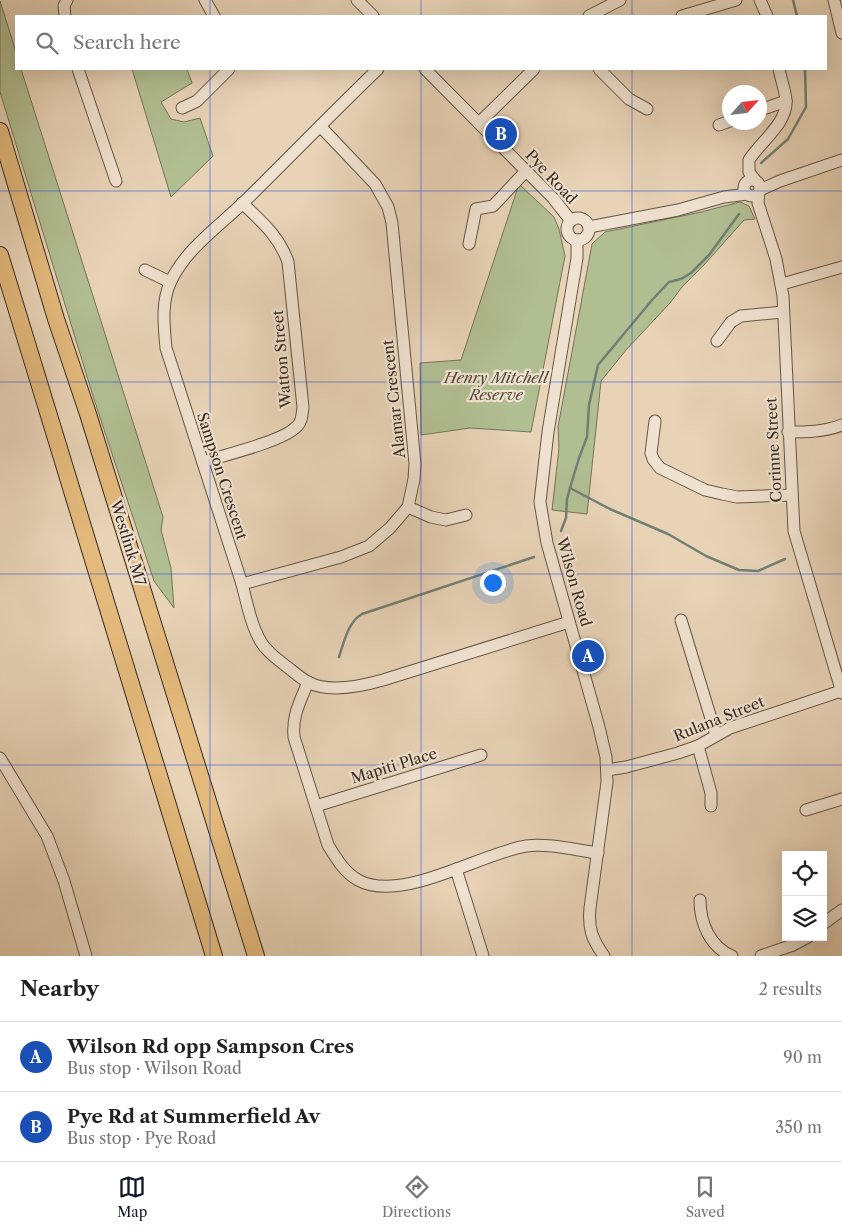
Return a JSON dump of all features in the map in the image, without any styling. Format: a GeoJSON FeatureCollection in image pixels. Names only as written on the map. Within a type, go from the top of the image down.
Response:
{"type":"FeatureCollection","features":[{"type":"Feature","properties":{"kind":"highway","name":"Westlink M7"},"geometry":{"type":"LineString","coordinates":[[0,130],[56,319],[88,414],[256,956]]}},
{"type":"Feature","properties":{"kind":"highway"},"geometry":{"type":"LineString","coordinates":[[0,255],[214,956]]}},
{"type":"Feature","properties":{"kind":"street"},"geometry":{"type":"LineString","coordinates":[[65,15],[64,6],[67,0]]}},
{"type":"Feature","properties":{"kind":"street"},"geometry":{"type":"LineString","coordinates":[[205,0],[213,15]]}},
{"type":"Feature","properties":{"kind":"street"},"geometry":{"type":"LineString","coordinates":[[357,0],[372,15]]}},
{"type":"Feature","properties":{"kind":"street"},"geometry":{"type":"LineString","coordinates":[[591,15],[620,0]]}},
{"type":"Feature","properties":{"kind":"street"},"geometry":{"type":"LineString","coordinates":[[685,15],[736,0]]}},
{"type":"Feature","properties":{"kind":"street"},"geometry":{"type":"LineString","coordinates":[[760,0],[767,15]]}},
{"type":"Feature","properties":{"kind":"street"},"geometry":{"type":"LineString","coordinates":[[834,0],[842,32]]}},
{"type":"Feature","properties":{"kind":"street"},"geometry":{"type":"LineString","coordinates":[[78,70],[116,181]]}},
{"type":"Feature","properties":{"kind":"street"},"geometry":{"type":"LineString","coordinates":[[182,108],[197,101],[228,70]]}},
{"type":"Feature","properties":{"kind":"street","name":"Sampson Crescent"},"geometry":{"type":"LineString","coordinates":[[377,70],[194,248],[179,266],[170,282],[165,303],[166,348],[242,584],[250,616],[262,642],[272,655],[308,682],[331,687],[363,686],[569,622]]}},
{"type":"Feature","properties":{"kind":"street","name":"Pye Road"},"geometry":{"type":"LineString","coordinates":[[426,70],[526,171],[572,221]]}},
{"type":"Feature","properties":{"kind":"street"},"geometry":{"type":"LineString","coordinates":[[479,123],[533,70]]}},
{"type":"Feature","properties":{"kind":"street"},"geometry":{"type":"LineString","coordinates":[[600,70],[629,99],[647,109]]}},
{"type":"Feature","properties":{"kind":"street"},"geometry":{"type":"LineString","coordinates":[[753,187],[749,160],[782,117],[785,109],[786,101],[779,70]]}},
{"type":"Feature","properties":{"kind":"street"},"geometry":{"type":"LineString","coordinates":[[767,108],[786,101]]}},
{"type":"Feature","properties":{"kind":"street","name":"Alamar Crescent"},"geometry":{"type":"LineString","coordinates":[[242,584],[341,557],[369,546],[390,528],[408,507],[412,493],[415,464],[392,223],[388,207],[376,184],[320,126]]}},
{"type":"Feature","properties":{"kind":"street"},"geometry":{"type":"LineString","coordinates":[[589,227],[678,210],[753,187],[780,181],[842,160]]}},
{"type":"Feature","properties":{"kind":"street"},"geometry":{"type":"LineString","coordinates":[[469,244],[476,209],[493,206],[526,171]]}},
{"type":"Feature","properties":{"kind":"street","name":"Corinne Street"},"geometry":{"type":"LineString","coordinates":[[753,187],[782,284],[792,520],[796,540],[842,692]]}},
{"type":"Feature","properties":{"kind":"street","name":"Watton Street"},"geometry":{"type":"LineString","coordinates":[[202,462],[275,439],[297,428],[302,418],[288,262],[283,248],[276,237],[242,203]]}},
{"type":"Feature","properties":{"kind":"street"},"geometry":{"type":"LineString","coordinates":[[575,219],[582,219],[589,227],[586,237],[577,240],[568,234],[568,227],[575,219]]}},
{"type":"Feature","properties":{"kind":"street","name":"Wilson Road"},"geometry":{"type":"LineString","coordinates":[[577,240],[577,258],[548,432],[540,502],[547,543],[600,727],[607,770],[607,790],[589,925],[593,938],[604,956]]}},
{"type":"Feature","properties":{"kind":"street"},"geometry":{"type":"LineString","coordinates":[[782,284],[842,267]]}},
{"type":"Feature","properties":{"kind":"street"},"geometry":{"type":"LineString","coordinates":[[145,270],[170,282]]}},
{"type":"Feature","properties":{"kind":"street"},"geometry":{"type":"LineString","coordinates":[[717,341],[731,322],[741,316],[783,312]]}},
{"type":"Feature","properties":{"kind":"street"},"geometry":{"type":"LineString","coordinates":[[655,421],[651,453],[660,468],[706,490],[722,494],[737,497],[792,495]]}},
{"type":"Feature","properties":{"kind":"street"},"geometry":{"type":"LineString","coordinates":[[788,432],[811,432],[832,429],[842,425]]}},
{"type":"Feature","properties":{"kind":"street"},"geometry":{"type":"LineString","coordinates":[[408,507],[431,517],[446,520],[466,516]]}},
{"type":"Feature","properties":{"kind":"street"},"geometry":{"type":"LineString","coordinates":[[681,620],[716,735]]}},
{"type":"Feature","properties":{"kind":"street"},"geometry":{"type":"LineString","coordinates":[[308,682],[295,712],[293,724],[294,737],[328,845],[348,872],[358,880],[374,885],[406,884],[512,849],[527,846],[555,847],[598,853]]}},
{"type":"Feature","properties":{"kind":"street","name":"Rulana Street"},"geometry":{"type":"LineString","coordinates":[[607,770],[626,767],[678,753],[698,746],[716,735],[774,713],[842,692]]}},
{"type":"Feature","properties":{"kind":"street"},"geometry":{"type":"LineString","coordinates":[[698,746],[711,793],[711,806]]}},
{"type":"Feature","properties":{"kind":"street","name":"Mapiti Place"},"geometry":{"type":"LineString","coordinates":[[316,806],[481,755]]}},
{"type":"Feature","properties":{"kind":"street"},"geometry":{"type":"LineString","coordinates":[[0,758],[34,811],[47,836],[62,874],[86,956]]}},
{"type":"Feature","properties":{"kind":"street"},"geometry":{"type":"LineString","coordinates":[[806,810],[842,798]]}},
{"type":"Feature","properties":{"kind":"street"},"geometry":{"type":"LineString","coordinates":[[456,869],[483,956]]}},
{"type":"Feature","properties":{"kind":"street"},"geometry":{"type":"LineString","coordinates":[[700,900],[700,912],[712,941],[721,952],[732,956]]}},
{"type":"Feature","properties":{"kind":"street"},"geometry":{"type":"LineString","coordinates":[[827,921],[842,910]]}},
{"type":"Feature","properties":{"kind":"street"},"geometry":{"type":"LineString","coordinates":[[761,956],[800,941]]}},
{"type":"Feature","properties":{"kind":"green space"},"geometry":{"type":"Polygon","coordinates":[[[0,1],[15,49],[15,70],[21,70],[163,517],[161,530],[171,568],[174,608],[154,581],[93,396],[0,92],[0,1]]]}},
{"type":"Feature","properties":{"kind":"green space"},"geometry":{"type":"Polygon","coordinates":[[[132,70],[187,70],[192,83],[161,102],[171,119],[184,122],[200,118],[213,156],[171,197],[132,70]]]}},
{"type":"Feature","properties":{"kind":"green space","name":"Henry Mitchell Reserve"},"geometry":{"type":"Polygon","coordinates":[[[519,184],[554,217],[559,229],[565,256],[531,432],[470,428],[421,435],[420,363],[461,360],[519,184]]]}},
{"type":"Feature","properties":{"kind":"green space"},"geometry":{"type":"Polygon","coordinates":[[[740,202],[749,206],[755,219],[744,220],[626,350],[601,381],[587,514],[552,510],[559,448],[558,427],[592,244],[605,232],[740,202]]]}},
{"type":"Feature","properties":{"kind":"waterway"},"geometry":{"type":"LineString","coordinates":[[793,0],[797,15]]}},
{"type":"Feature","properties":{"kind":"waterway"},"geometry":{"type":"LineString","coordinates":[[761,163],[788,139],[806,107],[805,70]]}},
{"type":"Feature","properties":{"kind":"waterway"},"geometry":{"type":"LineString","coordinates":[[561,531],[566,518],[567,499],[570,488],[587,437],[589,405],[598,365],[669,282],[681,279],[691,273],[709,255],[739,214]]}},
{"type":"Feature","properties":{"kind":"waterway"},"geometry":{"type":"LineString","coordinates":[[570,488],[610,509],[668,534],[706,556],[739,570],[758,571],[785,559]]}},
{"type":"Feature","properties":{"kind":"waterway"},"geometry":{"type":"LineString","coordinates":[[339,657],[350,627],[362,614],[534,557]]}},
{"type":"Feature","properties":{"kind":"place","name":"Pye Rd at Summerfield Av"},"geometry":{"type":"Point","coordinates":[501,134]}},
{"type":"Feature","properties":{"kind":"place","name":"Wilson Rd opp Sampson Cres"},"geometry":{"type":"Point","coordinates":[588,656]}}]}
